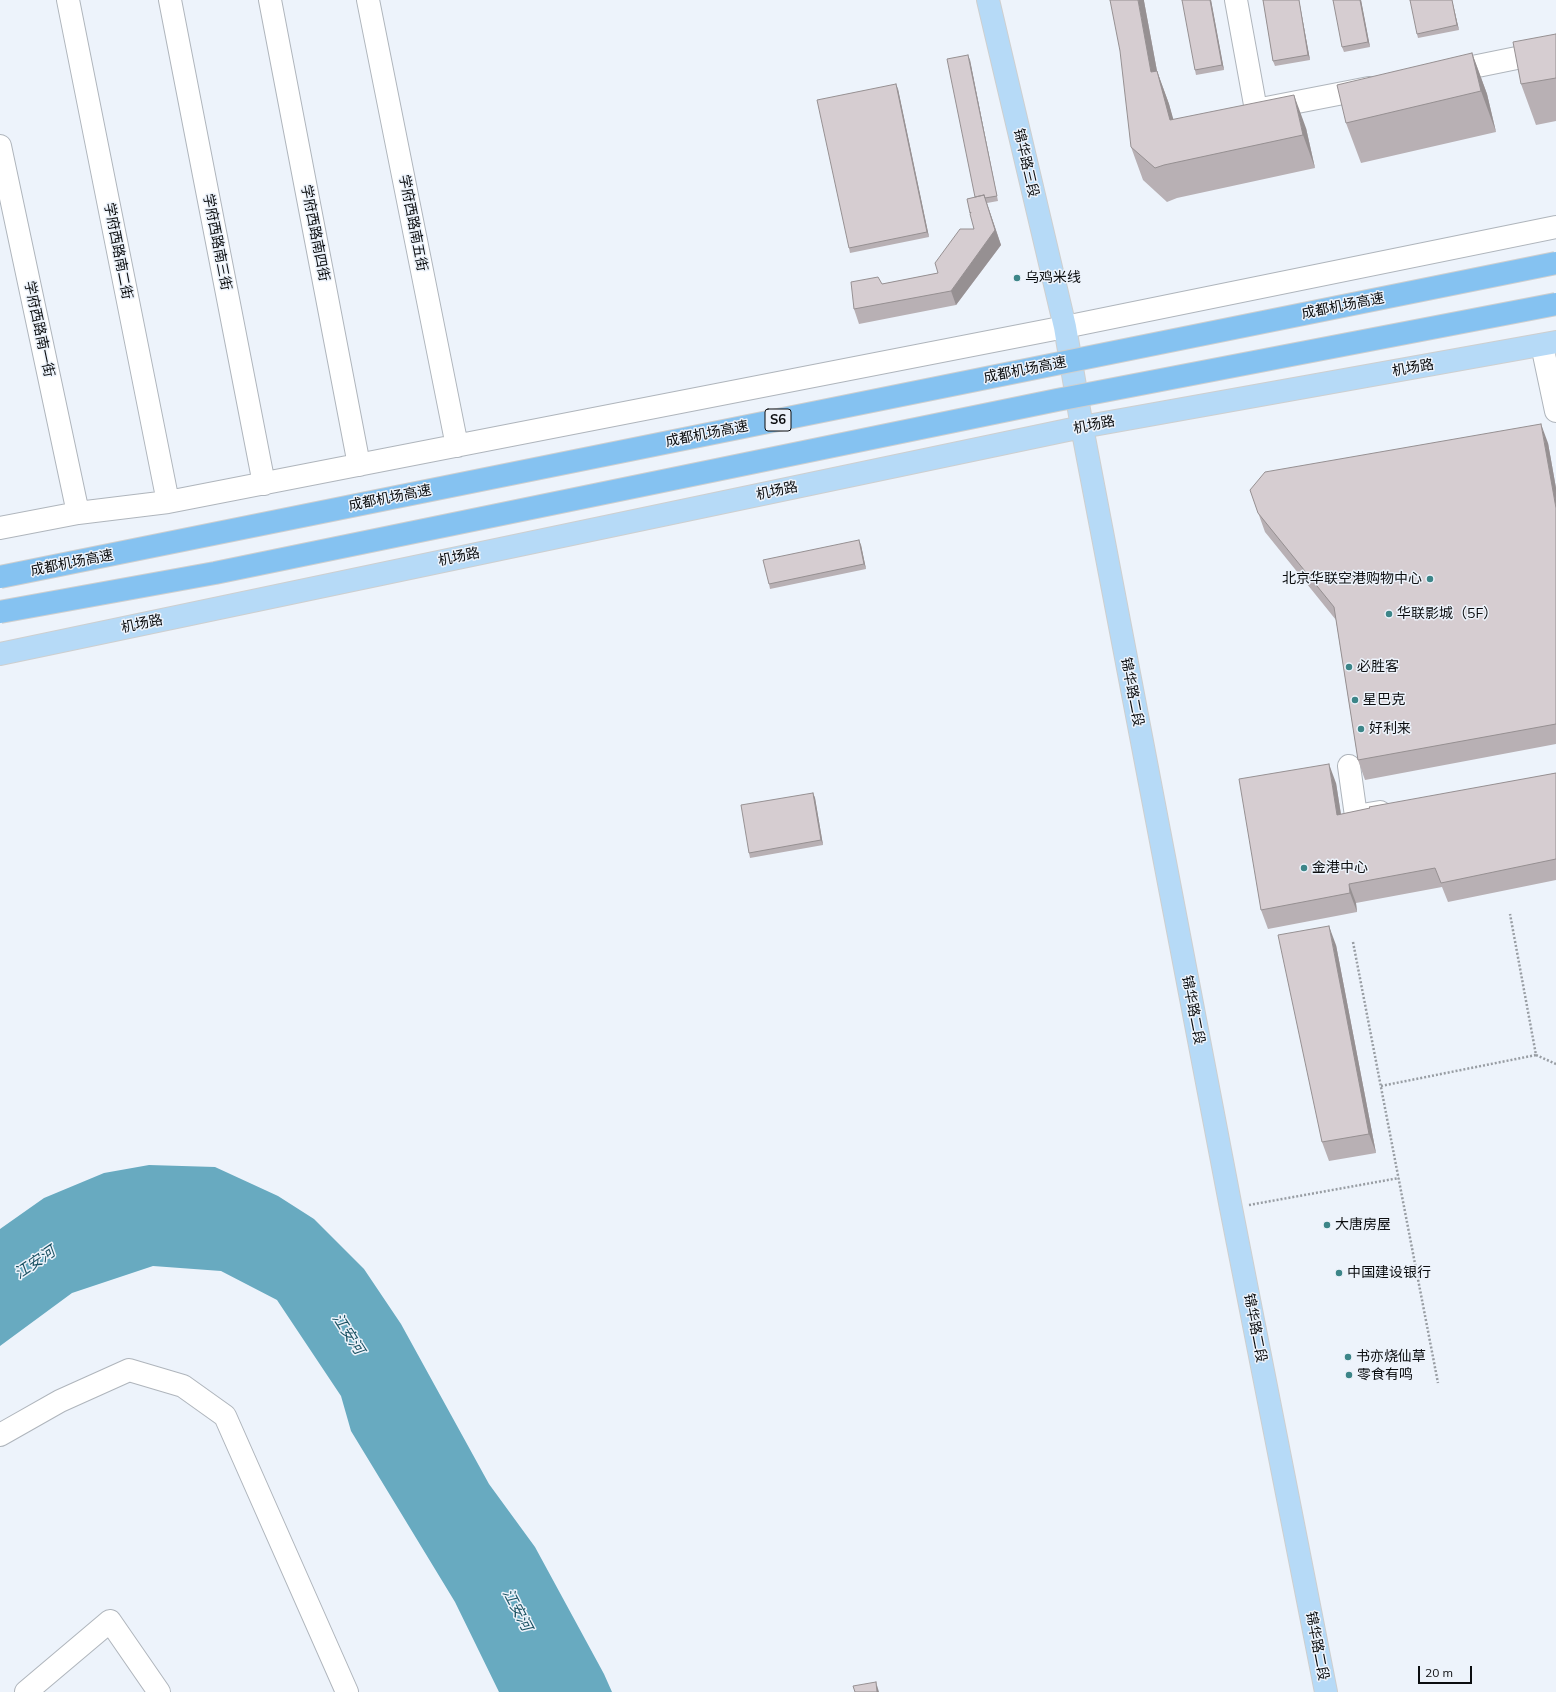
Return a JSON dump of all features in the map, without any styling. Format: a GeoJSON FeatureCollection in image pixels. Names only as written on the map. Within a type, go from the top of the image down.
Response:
{"type":"FeatureCollection","features":[{"type":"Feature","properties":{"kind":"highway","name":"成都机场高速"},"geometry":{"type":"LineString","coordinates":[[0,577],[1556,264]]}},
{"type":"Feature","properties":{"kind":"highway"},"geometry":{"type":"LineString","coordinates":[[0,612],[215,572],[1057,400],[1556,304]]}},
{"type":"Feature","properties":{"kind":"main road","name":"锦华路三段"},"geometry":{"type":"LineString","coordinates":[[988,0],[1065,327]]}},
{"type":"Feature","properties":{"kind":"main road","name":"锦华路二段"},"geometry":{"type":"LineString","coordinates":[[1065,327],[1082,427],[1231,1208],[1326,1692]]}},
{"type":"Feature","properties":{"kind":"main road","name":"机场路"},"geometry":{"type":"LineString","coordinates":[[0,654],[1082,427],[1549,344]]}},
{"type":"Feature","properties":{"kind":"street","name":"学府西路南二街"},"geometry":{"type":"LineString","coordinates":[[68,0],[168,502]]}},
{"type":"Feature","properties":{"kind":"street","name":"学府西路南三街"},"geometry":{"type":"LineString","coordinates":[[170,0],[264,484]]}},
{"type":"Feature","properties":{"kind":"street","name":"学府西路南四街"},"geometry":{"type":"LineString","coordinates":[[270,0],[359,465]]}},
{"type":"Feature","properties":{"kind":"street","name":"学府西路南五街"},"geometry":{"type":"LineString","coordinates":[[368,0],[457,446]]}},
{"type":"Feature","properties":{"kind":"street"},"geometry":{"type":"LineString","coordinates":[[1236,0],[1256,110],[1386,84]]}},
{"type":"Feature","properties":{"kind":"street"},"geometry":{"type":"LineString","coordinates":[[1425,76],[1556,50]]}},
{"type":"Feature","properties":{"kind":"street","name":"学府西路南一街"},"geometry":{"type":"LineString","coordinates":[[0,146],[78,513]]}},
{"type":"Feature","properties":{"kind":"street"},"geometry":{"type":"LineString","coordinates":[[0,528],[78,513],[168,502],[264,484],[1065,327],[1556,227]]}},
{"type":"Feature","properties":{"kind":"street"},"geometry":{"type":"LineString","coordinates":[[1549,344],[1556,411]]}},
{"type":"Feature","properties":{"kind":"street"},"geometry":{"type":"LineString","coordinates":[[1349,766],[1356,816],[1402,808]]}},
{"type":"Feature","properties":{"kind":"street"},"geometry":{"type":"LineString","coordinates":[[0,1435],[60,1401],[129,1370],[182,1386],[225,1416],[347,1692]]}},
{"type":"Feature","properties":{"kind":"street"},"geometry":{"type":"LineString","coordinates":[[26,1692],[110,1622],[159,1692]]}},
{"type":"Feature","properties":{"kind":"path"},"geometry":{"type":"LineString","coordinates":[[1510,914],[1536,1056]]}},
{"type":"Feature","properties":{"kind":"path"},"geometry":{"type":"LineString","coordinates":[[1353,942],[1438,1383]]}},
{"type":"Feature","properties":{"kind":"path"},"geometry":{"type":"LineString","coordinates":[[1381,1086],[1536,1056],[1556,1064]]}},
{"type":"Feature","properties":{"kind":"path"},"geometry":{"type":"LineString","coordinates":[[1231,1208],[1399,1178]]}},
{"type":"Feature","properties":{"kind":"water","name":"江安河"},"geometry":{"type":"Polygon","coordinates":[[[149,1165],[215,1167],[278,1196],[314,1219],[364,1269],[401,1324],[489,1484],[535,1547],[604,1674],[612,1692],[499,1692],[455,1602],[351,1431],[341,1396],[277,1300],[221,1271],[153,1266],[72,1293],[0,1346],[0,1229],[44,1198],[104,1173],[149,1165]]]}},
{"type":"Feature","properties":{"kind":"building"},"geometry":{"type":"Polygon","coordinates":[[[1110,0],[1138,0],[1151,72],[1157,71],[1170,120],[1294,95],[1303,135],[1155,168],[1131,147],[1120,51],[1110,0]]]}},
{"type":"Feature","properties":{"kind":"building"},"geometry":{"type":"Polygon","coordinates":[[[1182,0],[1210,0],[1222,65],[1195,70],[1182,0]]]}},
{"type":"Feature","properties":{"kind":"building"},"geometry":{"type":"Polygon","coordinates":[[[1263,0],[1299,0],[1308,55],[1273,61],[1263,0]]]}},
{"type":"Feature","properties":{"kind":"building"},"geometry":{"type":"Polygon","coordinates":[[[1333,0],[1360,0],[1368,42],[1342,47],[1333,0]]]}},
{"type":"Feature","properties":{"kind":"building"},"geometry":{"type":"Polygon","coordinates":[[[1410,0],[1452,0],[1457,25],[1417,34],[1410,0]]]}},
{"type":"Feature","properties":{"kind":"building"},"geometry":{"type":"Polygon","coordinates":[[[1556,34],[1556,78],[1521,84],[1513,42],[1556,34]]]}},
{"type":"Feature","properties":{"kind":"building"},"geometry":{"type":"Polygon","coordinates":[[[1472,53],[1481,91],[1346,123],[1337,85],[1472,53]]]}},
{"type":"Feature","properties":{"kind":"building"},"geometry":{"type":"Polygon","coordinates":[[[968,55],[997,196],[985,198],[984,195],[975,197],[947,59],[968,55]]]}},
{"type":"Feature","properties":{"kind":"building"},"geometry":{"type":"Polygon","coordinates":[[[896,84],[927,232],[849,248],[817,100],[896,84]]]}},
{"type":"Feature","properties":{"kind":"building"},"geometry":{"type":"Polygon","coordinates":[[[984,195],[995,230],[951,291],[854,309],[851,282],[878,277],[882,284],[938,273],[935,263],[960,229],[974,229],[967,199],[984,195]]]}},
{"type":"Feature","properties":{"kind":"building","name":"北京华联空港购物中心"},"geometry":{"type":"Polygon","coordinates":[[[1541,424],[1556,508],[1556,724],[1358,760],[1334,607],[1258,513],[1250,490],[1265,472],[1541,424]]]}},
{"type":"Feature","properties":{"kind":"building"},"geometry":{"type":"Polygon","coordinates":[[[859,540],[864,564],[769,584],[763,560],[859,540]]]}},
{"type":"Feature","properties":{"kind":"building"},"geometry":{"type":"Polygon","coordinates":[[[1329,764],[1337,815],[1370,808],[1369,807],[1556,773],[1556,859],[1441,883],[1435,868],[1349,884],[1350,893],[1261,910],[1239,779],[1329,764]]]}},
{"type":"Feature","properties":{"kind":"building"},"geometry":{"type":"Polygon","coordinates":[[[813,793],[821,840],[749,853],[741,805],[813,793]]]}},
{"type":"Feature","properties":{"kind":"building"},"geometry":{"type":"Polygon","coordinates":[[[1329,926],[1369,1134],[1322,1142],[1278,935],[1329,926]]]}},
{"type":"Feature","properties":{"kind":"building"},"geometry":{"type":"Polygon","coordinates":[[[876,1682],[877,1692],[855,1692],[853,1686],[876,1682]]]}},
{"type":"Feature","properties":{"kind":"place","name":"乌鸡米线"},"geometry":{"type":"Point","coordinates":[1017,278]}},
{"type":"Feature","properties":{"kind":"place","name":"北京华联空港购物中心"},"geometry":{"type":"Point","coordinates":[1430,579]}},
{"type":"Feature","properties":{"kind":"place","name":"华联影城（5F）"},"geometry":{"type":"Point","coordinates":[1389,614]}},
{"type":"Feature","properties":{"kind":"place","name":"必胜客"},"geometry":{"type":"Point","coordinates":[1349,667]}},
{"type":"Feature","properties":{"kind":"place","name":"星巴克"},"geometry":{"type":"Point","coordinates":[1355,700]}},
{"type":"Feature","properties":{"kind":"place","name":"好利来"},"geometry":{"type":"Point","coordinates":[1361,729]}},
{"type":"Feature","properties":{"kind":"place","name":"金港中心"},"geometry":{"type":"Point","coordinates":[1304,868]}},
{"type":"Feature","properties":{"kind":"place","name":"大唐房屋"},"geometry":{"type":"Point","coordinates":[1327,1225]}},
{"type":"Feature","properties":{"kind":"place","name":"中国建设银行"},"geometry":{"type":"Point","coordinates":[1339,1273]}},
{"type":"Feature","properties":{"kind":"place","name":"书亦烧仙草"},"geometry":{"type":"Point","coordinates":[1348,1357]}},
{"type":"Feature","properties":{"kind":"place","name":"零食有鸣"},"geometry":{"type":"Point","coordinates":[1349,1375]}}]}
